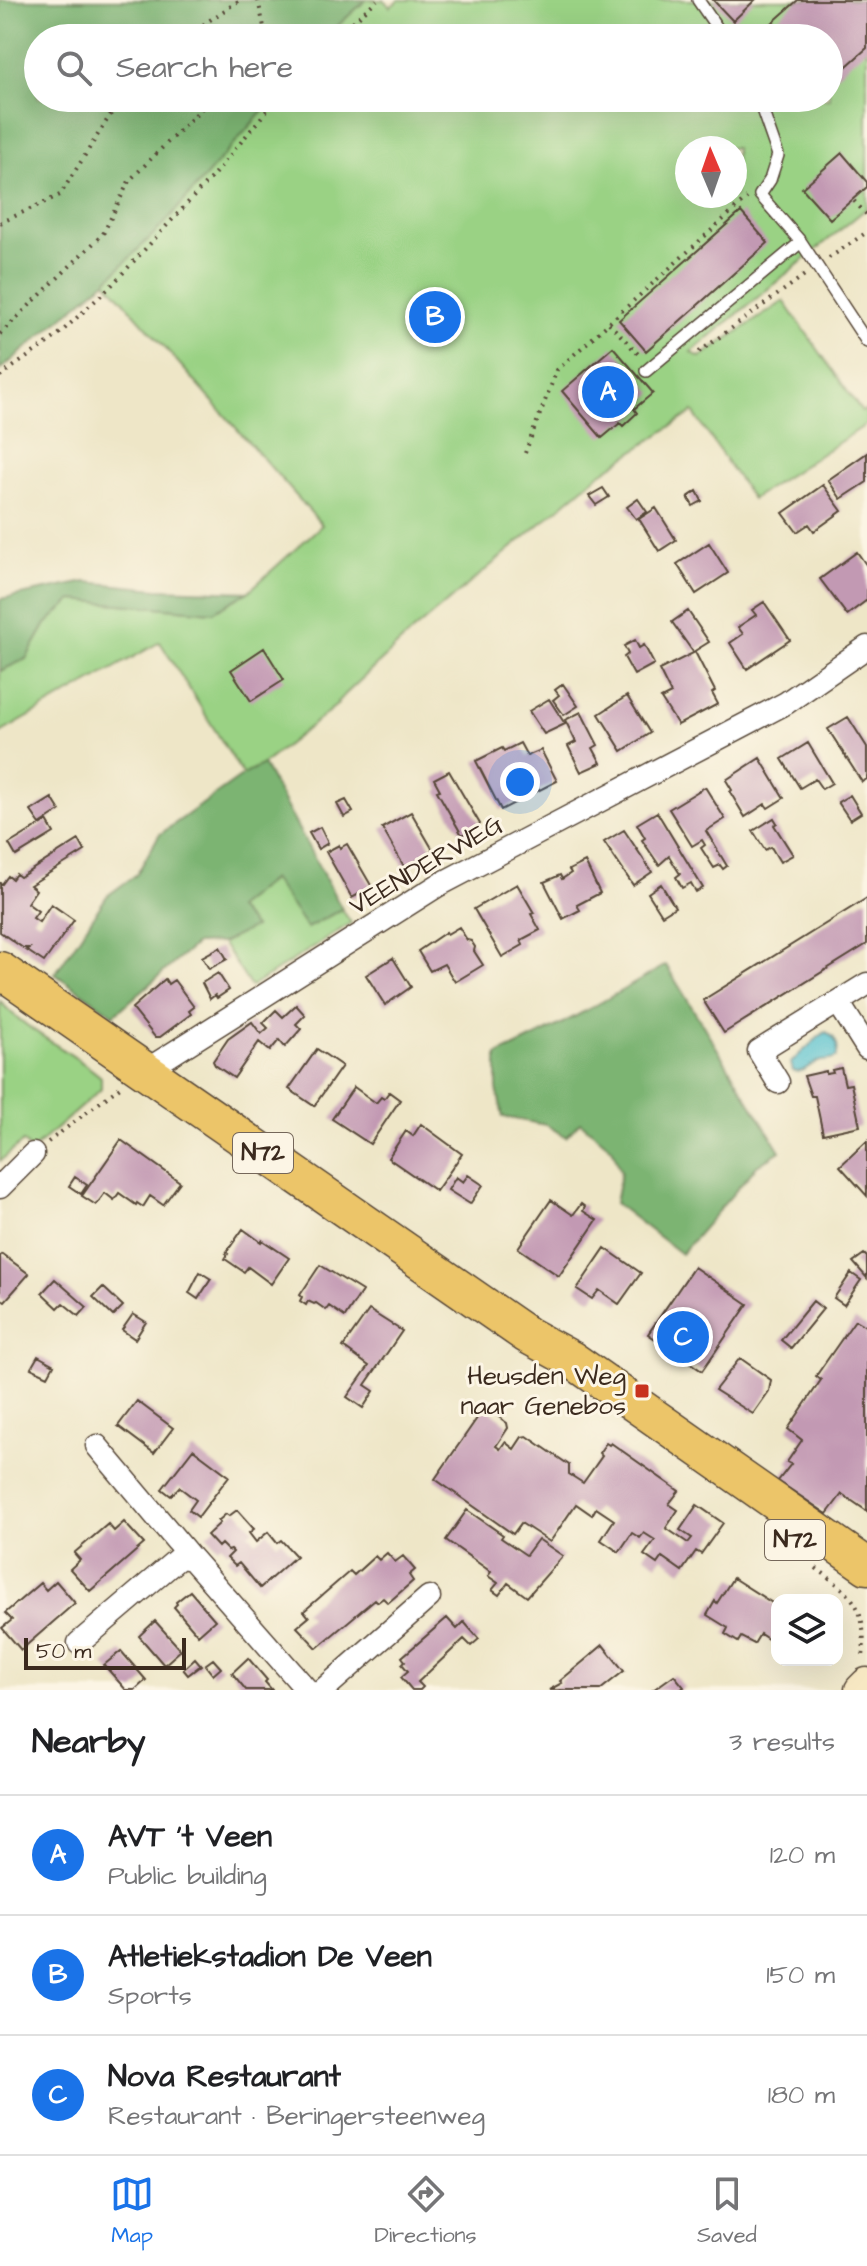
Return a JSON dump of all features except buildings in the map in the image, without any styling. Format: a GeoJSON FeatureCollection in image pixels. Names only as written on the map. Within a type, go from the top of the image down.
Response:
{"type":"FeatureCollection","features":[{"type":"Feature","properties":{"kind":"main road","name":"N72"},"geometry":{"type":"LineString","coordinates":[[0,970],[527,1335],[571,1359],[867,1566]]}},
{"type":"Feature","properties":{"kind":"main road","name":"N72"},"geometry":{"type":"LineString","coordinates":[[527,1335],[561,1369],[867,1591]]}},
{"type":"Feature","properties":{"kind":"street","name":"VEENDERWEG"},"geometry":{"type":"LineString","coordinates":[[145,1071],[437,886],[786,703],[867,647]]}},
{"type":"Feature","properties":{"kind":"street"},"geometry":{"type":"LineString","coordinates":[[778,1082],[759,1051],[867,984]]}},
{"type":"Feature","properties":{"kind":"street"},"geometry":{"type":"LineString","coordinates":[[838,1002],[867,1048]]}},
{"type":"Feature","properties":{"kind":"street"},"geometry":{"type":"LineString","coordinates":[[0,1187],[33,1154]]}},
{"type":"Feature","properties":{"kind":"street"},"geometry":{"type":"LineString","coordinates":[[97,1446],[307,1690]]}},
{"type":"Feature","properties":{"kind":"street"},"geometry":{"type":"LineString","coordinates":[[79,1643],[180,1557],[192,1559]]}},
{"type":"Feature","properties":{"kind":"street"},"geometry":{"type":"LineString","coordinates":[[323,1690],[429,1597]]}},
{"type":"Feature","properties":{"kind":"street"},"geometry":{"type":"LineString","coordinates":[[861,1690],[867,1684]]}},
{"type":"Feature","properties":{"kind":"lane"},"geometry":{"type":"LineString","coordinates":[[698,0],[714,24]]}},
{"type":"Feature","properties":{"kind":"lane"},"geometry":{"type":"LineString","coordinates":[[763,112],[778,155],[770,180],[760,195],[818,265],[867,342]]}},
{"type":"Feature","properties":{"kind":"lane"},"geometry":{"type":"LineString","coordinates":[[646,371],[801,242]]}},
{"type":"Feature","properties":{"kind":"path"},"geometry":{"type":"LineString","coordinates":[[204,24],[240,0]]}},
{"type":"Feature","properties":{"kind":"path"},"geometry":{"type":"LineString","coordinates":[[258,0],[263,24]]}},
{"type":"Feature","properties":{"kind":"path"},"geometry":{"type":"LineString","coordinates":[[350,24],[377,0]]}},
{"type":"Feature","properties":{"kind":"path"},"geometry":{"type":"LineString","coordinates":[[0,223],[60,195],[112,112]]}},
{"type":"Feature","properties":{"kind":"path"},"geometry":{"type":"LineString","coordinates":[[0,334],[103,234],[129,181],[198,112]]}},
{"type":"Feature","properties":{"kind":"path"},"geometry":{"type":"LineString","coordinates":[[0,376],[56,337],[111,286],[219,169],[266,112]]}},
{"type":"Feature","properties":{"kind":"path"},"geometry":{"type":"LineString","coordinates":[[525,453],[557,370],[755,191],[760,195]]}},
{"type":"Feature","properties":{"kind":"path"},"geometry":{"type":"LineString","coordinates":[[854,201],[867,215]]}},
{"type":"Feature","properties":{"kind":"path"},"geometry":{"type":"LineString","coordinates":[[699,352],[867,232]]}},
{"type":"Feature","properties":{"kind":"path"},"geometry":{"type":"LineString","coordinates":[[609,323],[635,351]]}},
{"type":"Feature","properties":{"kind":"path"},"geometry":{"type":"LineString","coordinates":[[33,1154],[145,1071]]}},
{"type":"Feature","properties":{"kind":"path"},"geometry":{"type":"LineString","coordinates":[[805,1560],[853,1595],[862,1610],[866,1635],[862,1661],[867,1668]]}},
{"type":"Feature","properties":{"kind":"green space"},"geometry":{"type":"Polygon","coordinates":[[[0,0],[366,0],[339,24],[24,24],[24,112],[262,112],[164,224],[106,281],[0,370],[0,0]]]}},
{"type":"Feature","properties":{"kind":"green space"},"geometry":{"type":"Polygon","coordinates":[[[366,0],[384,0],[390,7],[399,0],[867,0],[867,208],[691,352],[700,357],[784,301],[862,412],[867,409],[867,424],[752,499],[693,412],[598,475],[412,632],[338,704],[263,764],[243,775],[160,642],[0,733],[0,671],[26,659],[46,624],[72,600],[213,612],[248,592],[322,525],[106,281],[164,223],[262,112],[843,112],[843,24],[339,24],[366,0]]]}},
{"type":"Feature","properties":{"kind":"green space"},"geometry":{"type":"Polygon","coordinates":[[[86,582],[157,589],[248,592],[213,612],[72,600],[46,624],[26,659],[0,671],[0,599],[86,582]]]}},
{"type":"Feature","properties":{"kind":"green space"},"geometry":{"type":"Polygon","coordinates":[[[263,764],[342,909],[307,928],[272,879],[236,908],[254,927],[222,943],[196,944],[114,1015],[55,974],[107,896],[137,874],[159,835],[263,764]]]}},
{"type":"Feature","properties":{"kind":"green space"},"geometry":{"type":"Polygon","coordinates":[[[273,879],[307,928],[342,909],[351,923],[251,987],[222,943],[253,927],[236,908],[273,879]]]}},
{"type":"Feature","properties":{"kind":"green space"},"geometry":{"type":"Polygon","coordinates":[[[666,965],[780,1151],[757,1166],[681,1254],[615,1203],[621,1172],[612,1148],[580,1122],[566,1137],[546,1125],[503,1117],[497,1089],[497,1055],[562,1024],[666,965]]]}},
{"type":"Feature","properties":{"kind":"green space"},"geometry":{"type":"Polygon","coordinates":[[[0,1001],[23,1022],[101,1077],[101,1089],[31,1151],[23,1142],[0,1161],[0,1001]]]}},
{"type":"Feature","properties":{"kind":"water"},"geometry":{"type":"Polygon","coordinates":[[[826,1032],[836,1043],[836,1058],[793,1071],[791,1063],[826,1032]]]}},
{"type":"Feature","properties":{"kind":"place","name":"Atletiekstadion De Veen"},"geometry":{"type":"Point","coordinates":[435,317]}},
{"type":"Feature","properties":{"kind":"place","name":"AVT 't Veen"},"geometry":{"type":"Point","coordinates":[608,392]}},
{"type":"Feature","properties":{"kind":"place","name":"Nova Restaurant"},"geometry":{"type":"Point","coordinates":[683,1337]}},
{"type":"Feature","properties":{"kind":"place","name":"Heusden Weg naar Genebos"},"geometry":{"type":"Point","coordinates":[642,1391]}}]}
